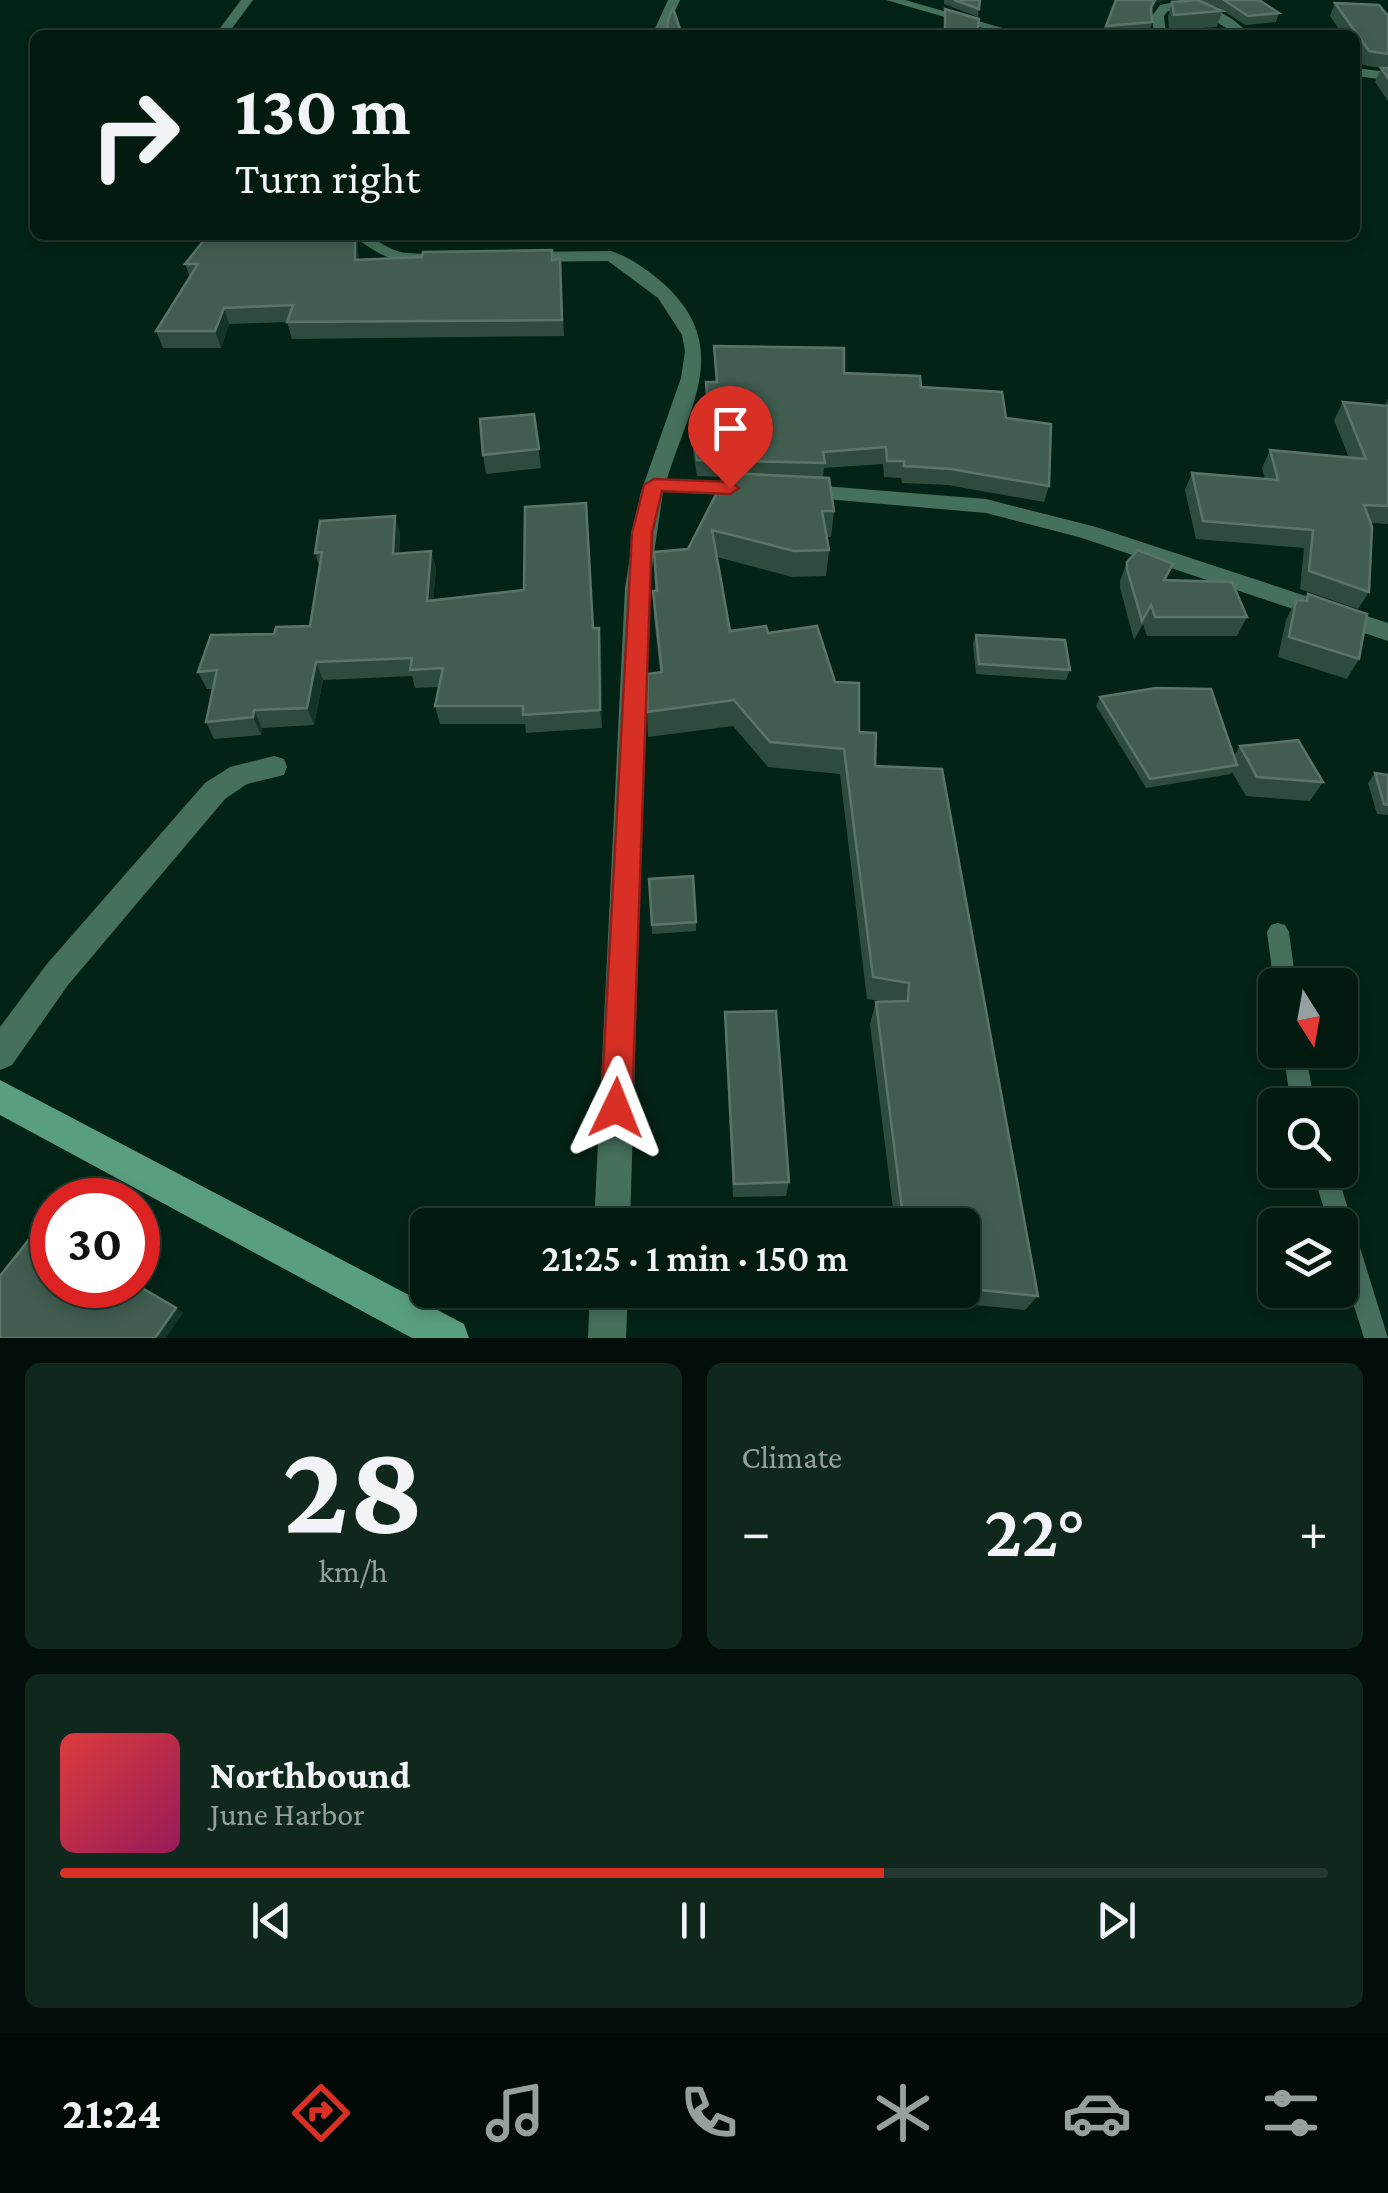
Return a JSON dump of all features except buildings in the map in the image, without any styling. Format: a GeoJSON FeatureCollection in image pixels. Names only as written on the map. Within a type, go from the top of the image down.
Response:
{"type":"FeatureCollection","features":[{"type":"Feature","properties":{"kind":"main road"},"geometry":{"type":"LineString","coordinates":[[0,1097],[450,1338]]}},
{"type":"Feature","properties":{"kind":"street"},"geometry":{"type":"LineString","coordinates":[[225,30],[248,0]]}},
{"type":"Feature","properties":{"kind":"street"},"geometry":{"type":"LineString","coordinates":[[660,30],[674,0]]}},
{"type":"Feature","properties":{"kind":"street"},"geometry":{"type":"LineString","coordinates":[[892,0],[937,19],[995,30]]}},
{"type":"Feature","properties":{"kind":"street"},"geometry":{"type":"LineString","coordinates":[[1159,30],[1158,16],[1164,8],[1178,6],[1213,11],[1238,30]]}},
{"type":"Feature","properties":{"kind":"street"},"geometry":{"type":"LineString","coordinates":[[1360,73],[1388,76]]}},
{"type":"Feature","properties":{"kind":"street"},"geometry":{"type":"LineString","coordinates":[[369,240],[394,256],[460,259]]}},
{"type":"Feature","properties":{"kind":"street"},"geometry":{"type":"LineString","coordinates":[[611,256],[614,240]]}},
{"type":"Feature","properties":{"kind":"street"},"geometry":{"type":"LineString","coordinates":[[499,258],[611,256],[656,288],[682,315],[695,355],[642,533],[613,1208]]}},
{"type":"Feature","properties":{"kind":"street"},"geometry":{"type":"LineString","coordinates":[[654,485],[899,496],[986,506],[1088,532],[1388,632]]}},
{"type":"Feature","properties":{"kind":"street"},"geometry":{"type":"LineString","coordinates":[[0,1054],[58,975],[196,811],[240,774],[274,767]]}},
{"type":"Feature","properties":{"kind":"street"},"geometry":{"type":"LineString","coordinates":[[607,1338],[608,1308]]}},
{"type":"Feature","properties":{"kind":"lane"},"geometry":{"type":"LineString","coordinates":[[1278,932],[1283,968]]}},
{"type":"Feature","properties":{"kind":"lane"},"geometry":{"type":"LineString","coordinates":[[1330,1188],[1377,1338]]}},
{"type":"Feature","properties":{"kind":"route"},"geometry":{"type":"LineString","coordinates":[[616,1108],[642,533],[654,485],[730,488]]}}]}
